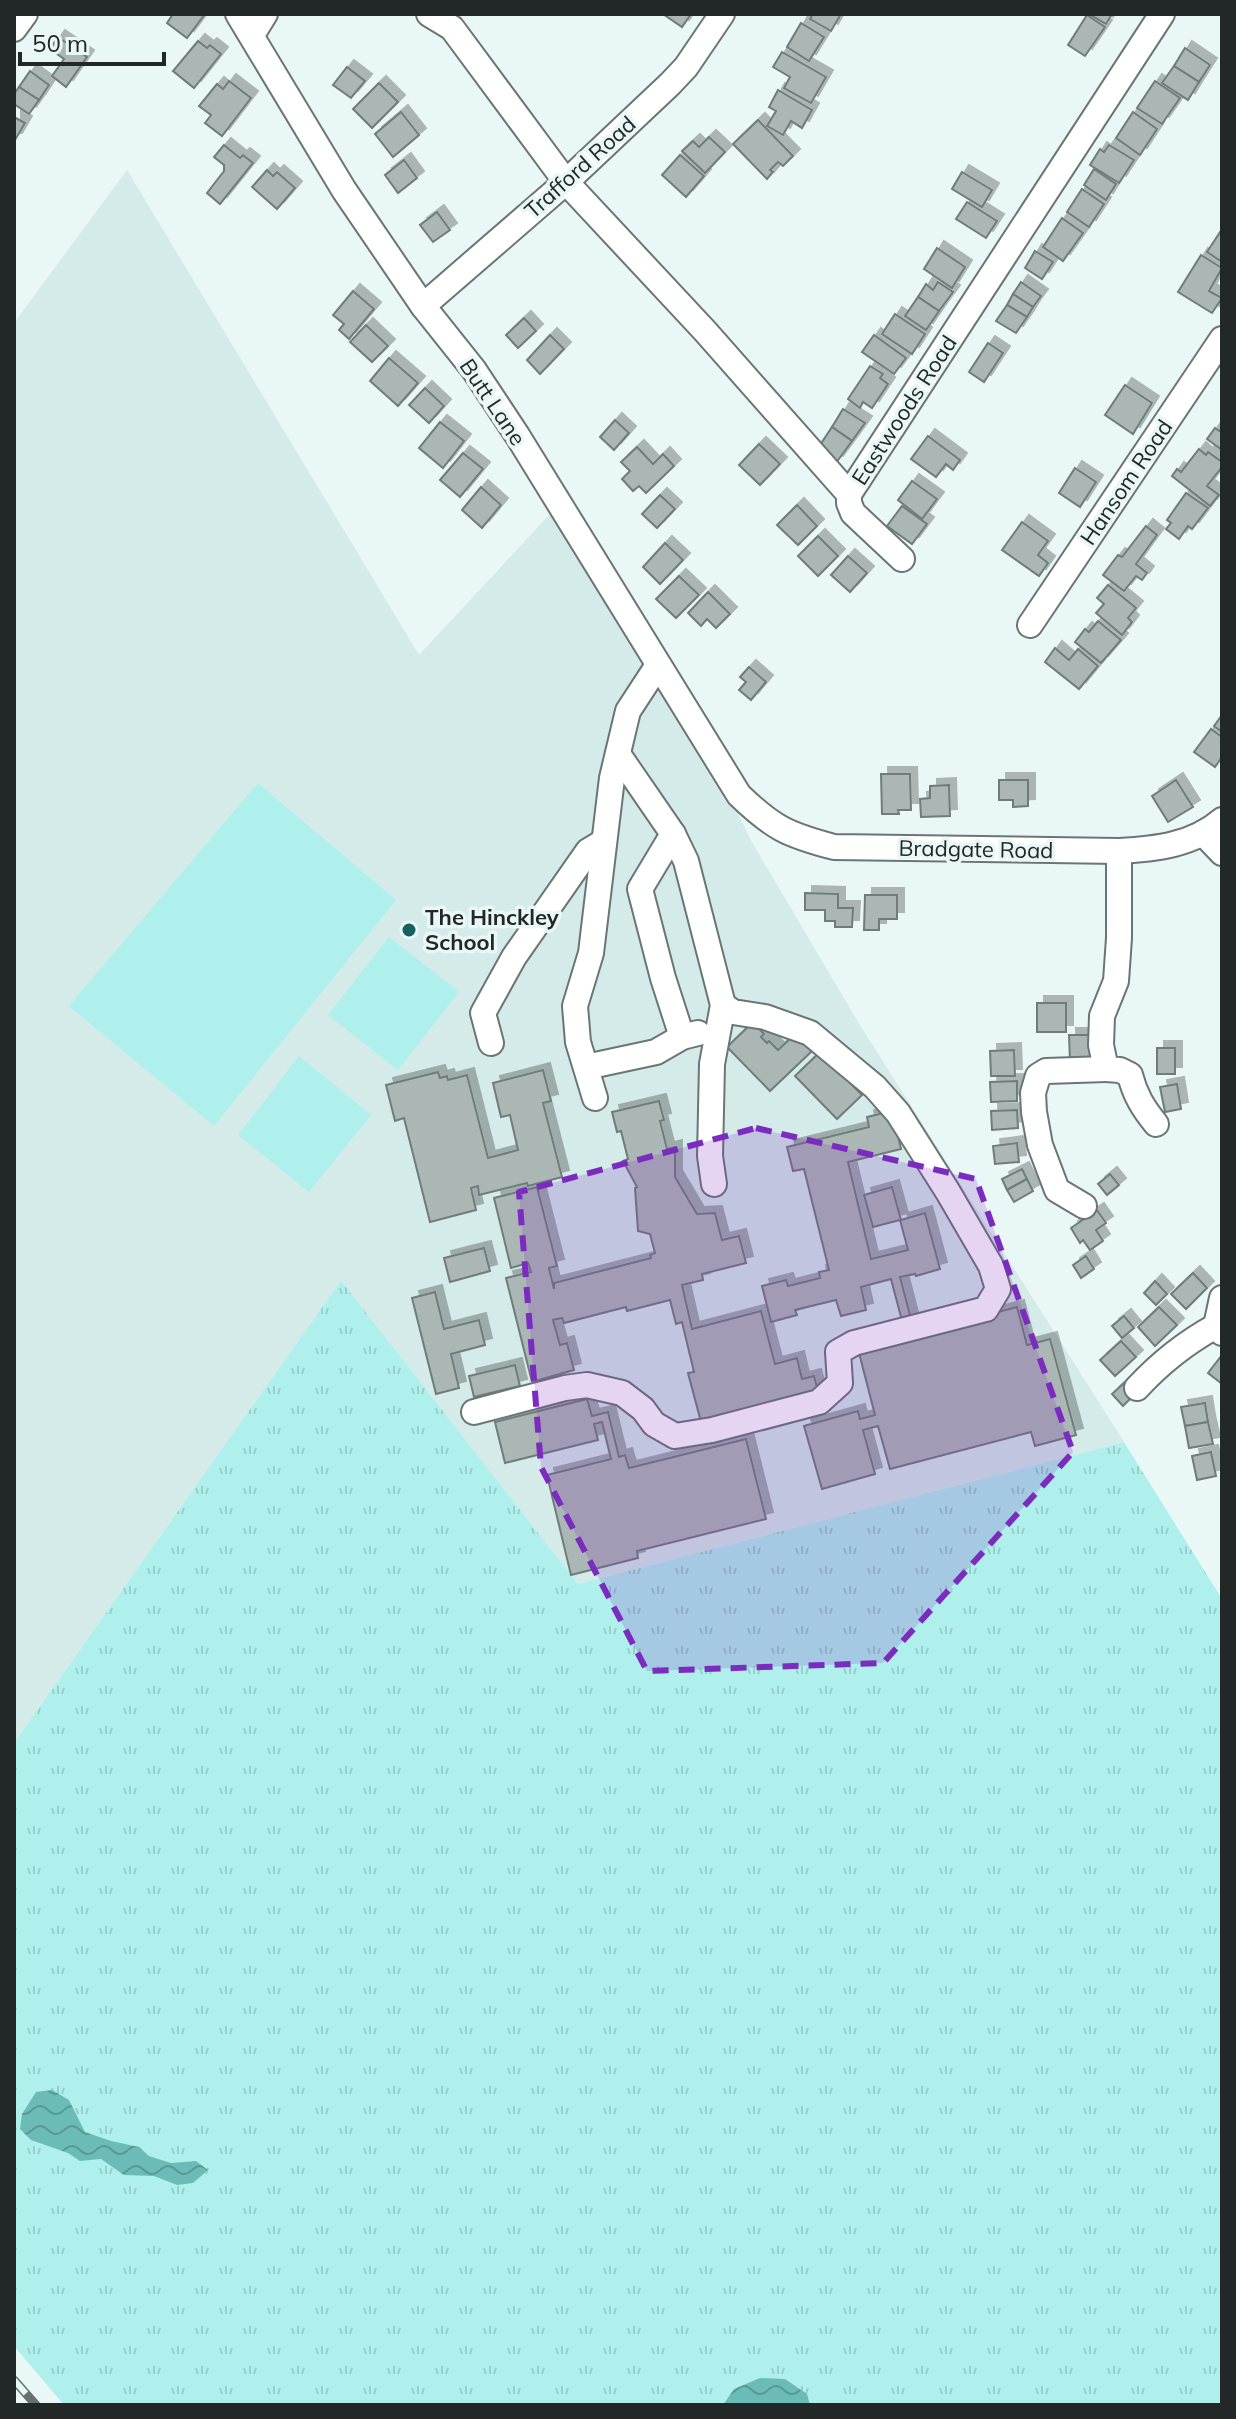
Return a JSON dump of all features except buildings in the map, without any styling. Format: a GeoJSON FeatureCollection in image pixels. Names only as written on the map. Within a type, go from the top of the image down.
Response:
{"type":"FeatureCollection","features":[{"type":"Feature","properties":{"kind":"street"},"geometry":{"type":"LineString","coordinates":[[14,29],[25,14]]}},
{"type":"Feature","properties":{"kind":"street","name":"Butt Lane"},"geometry":{"type":"LineString","coordinates":[[238,14],[344,190],[423,306],[474,370],[500,409],[739,795]]}},
{"type":"Feature","properties":{"kind":"street"},"geometry":{"type":"LineString","coordinates":[[252,35],[265,14]]}},
{"type":"Feature","properties":{"kind":"street","name":"Eastwoods Road"},"geometry":{"type":"LineString","coordinates":[[429,14],[452,28],[566,182],[705,331],[849,494],[1162,14]]}},
{"type":"Feature","properties":{"kind":"street","name":"Trafford Road"},"geometry":{"type":"LineString","coordinates":[[423,306],[566,182],[670,84],[686,67],[722,14]]}},
{"type":"Feature","properties":{"kind":"street","name":"Hansom Road"},"geometry":{"type":"LineString","coordinates":[[1030,625],[1222,339]]}},
{"type":"Feature","properties":{"kind":"street"},"geometry":{"type":"LineString","coordinates":[[849,494],[853,513],[902,559]]}},
{"type":"Feature","properties":{"kind":"street"},"geometry":{"type":"LineString","coordinates":[[595,1098],[578,1042],[575,1006],[591,953],[603,842],[628,711],[658,665]]}},
{"type":"Feature","properties":{"kind":"street"},"geometry":{"type":"LineString","coordinates":[[618,754],[673,834],[693,882],[720,1016],[712,1064],[710,1156],[714,1184]]}},
{"type":"Feature","properties":{"kind":"street","name":"Bradgate Road"},"geometry":{"type":"LineString","coordinates":[[739,795],[765,820],[796,837],[834,847],[1119,851],[1173,845],[1191,840],[1213,826]]}},
{"type":"Feature","properties":{"kind":"street"},"geometry":{"type":"LineString","coordinates":[[1213,826],[1222,853]]}},
{"type":"Feature","properties":{"kind":"street"},"geometry":{"type":"LineString","coordinates":[[673,834],[640,889],[682,1037]]}},
{"type":"Feature","properties":{"kind":"street"},"geometry":{"type":"LineString","coordinates":[[491,1043],[483,1013],[514,957],[588,851],[603,842]]}},
{"type":"Feature","properties":{"kind":"street"},"geometry":{"type":"LineString","coordinates":[[1106,1069],[1101,1045],[1102,1016],[1116,981],[1119,851]]}},
{"type":"Feature","properties":{"kind":"street"},"geometry":{"type":"LineString","coordinates":[[474,1412],[587,1385],[622,1393],[643,1409],[654,1424],[675,1436],[712,1430],[819,1402],[840,1383],[838,1352],[854,1343],[986,1309],[998,1289],[991,1266],[898,1113],[875,1087],[810,1033],[765,1017],[733,1012],[720,1016],[656,1052],[586,1067]]}},
{"type":"Feature","properties":{"kind":"street"},"geometry":{"type":"LineString","coordinates":[[1084,1206],[1057,1190],[1040,1145],[1033,1093],[1038,1076],[1046,1071],[1120,1070],[1130,1075],[1141,1107],[1156,1124]]}},
{"type":"Feature","properties":{"kind":"street"},"geometry":{"type":"LineString","coordinates":[[1137,1388],[1162,1361],[1194,1338],[1219,1330],[1222,1298]]}},
{"type":"Feature","properties":{"kind":"highlighted area"},"geometry":{"type":"Polygon","coordinates":[[[756,1128],[976,1179],[1073,1452],[883,1663],[647,1671],[541,1467],[519,1192],[756,1128]]]}},
{"type":"Feature","properties":{"kind":"shaded area","name":"The Hinckley School"},"geometry":{"type":"Polygon","coordinates":[[[127,170],[419,655],[552,512],[725,786],[750,839],[858,1022],[1124,1442],[578,1584],[341,1282],[14,1743],[14,323],[127,170]]]}},
{"type":"Feature","properties":{"kind":"green space"},"geometry":{"type":"Polygon","coordinates":[[[258,783],[396,900],[214,1126],[69,1006],[258,783]]]}},
{"type":"Feature","properties":{"kind":"green space"},"geometry":{"type":"Polygon","coordinates":[[[389,937],[459,992],[398,1070],[328,1015],[389,937]]]}},
{"type":"Feature","properties":{"kind":"green space"},"geometry":{"type":"Polygon","coordinates":[[[299,1056],[371,1115],[309,1192],[238,1135],[299,1056]]]}},
{"type":"Feature","properties":{"kind":"green space"},"geometry":{"type":"Polygon","coordinates":[[[341,1281],[578,1584],[1124,1442],[1222,1599],[1222,2405],[64,2405],[14,2346],[14,1743],[341,1281]]]}},
{"type":"Feature","properties":{"kind":"water"},"geometry":{"type":"Polygon","coordinates":[[[52,2090],[69,2100],[85,2132],[139,2147],[149,2156],[171,2163],[196,2161],[208,2170],[193,2183],[177,2185],[154,2176],[124,2175],[101,2159],[80,2161],[68,2153],[31,2140],[20,2129],[22,2114],[36,2092],[52,2090]]]}},
{"type":"Feature","properties":{"kind":"water"},"geometry":{"type":"Polygon","coordinates":[[[760,2378],[785,2379],[807,2394],[810,2405],[723,2405],[734,2389],[760,2378]]]}},
{"type":"Feature","properties":{"kind":"railway"},"geometry":{"type":"LineString","coordinates":[[14,2380],[36,2405]]}},
{"type":"Feature","properties":{"kind":"place","name":"The Hinckley School"},"geometry":{"type":"Point","coordinates":[409,930]}}]}
